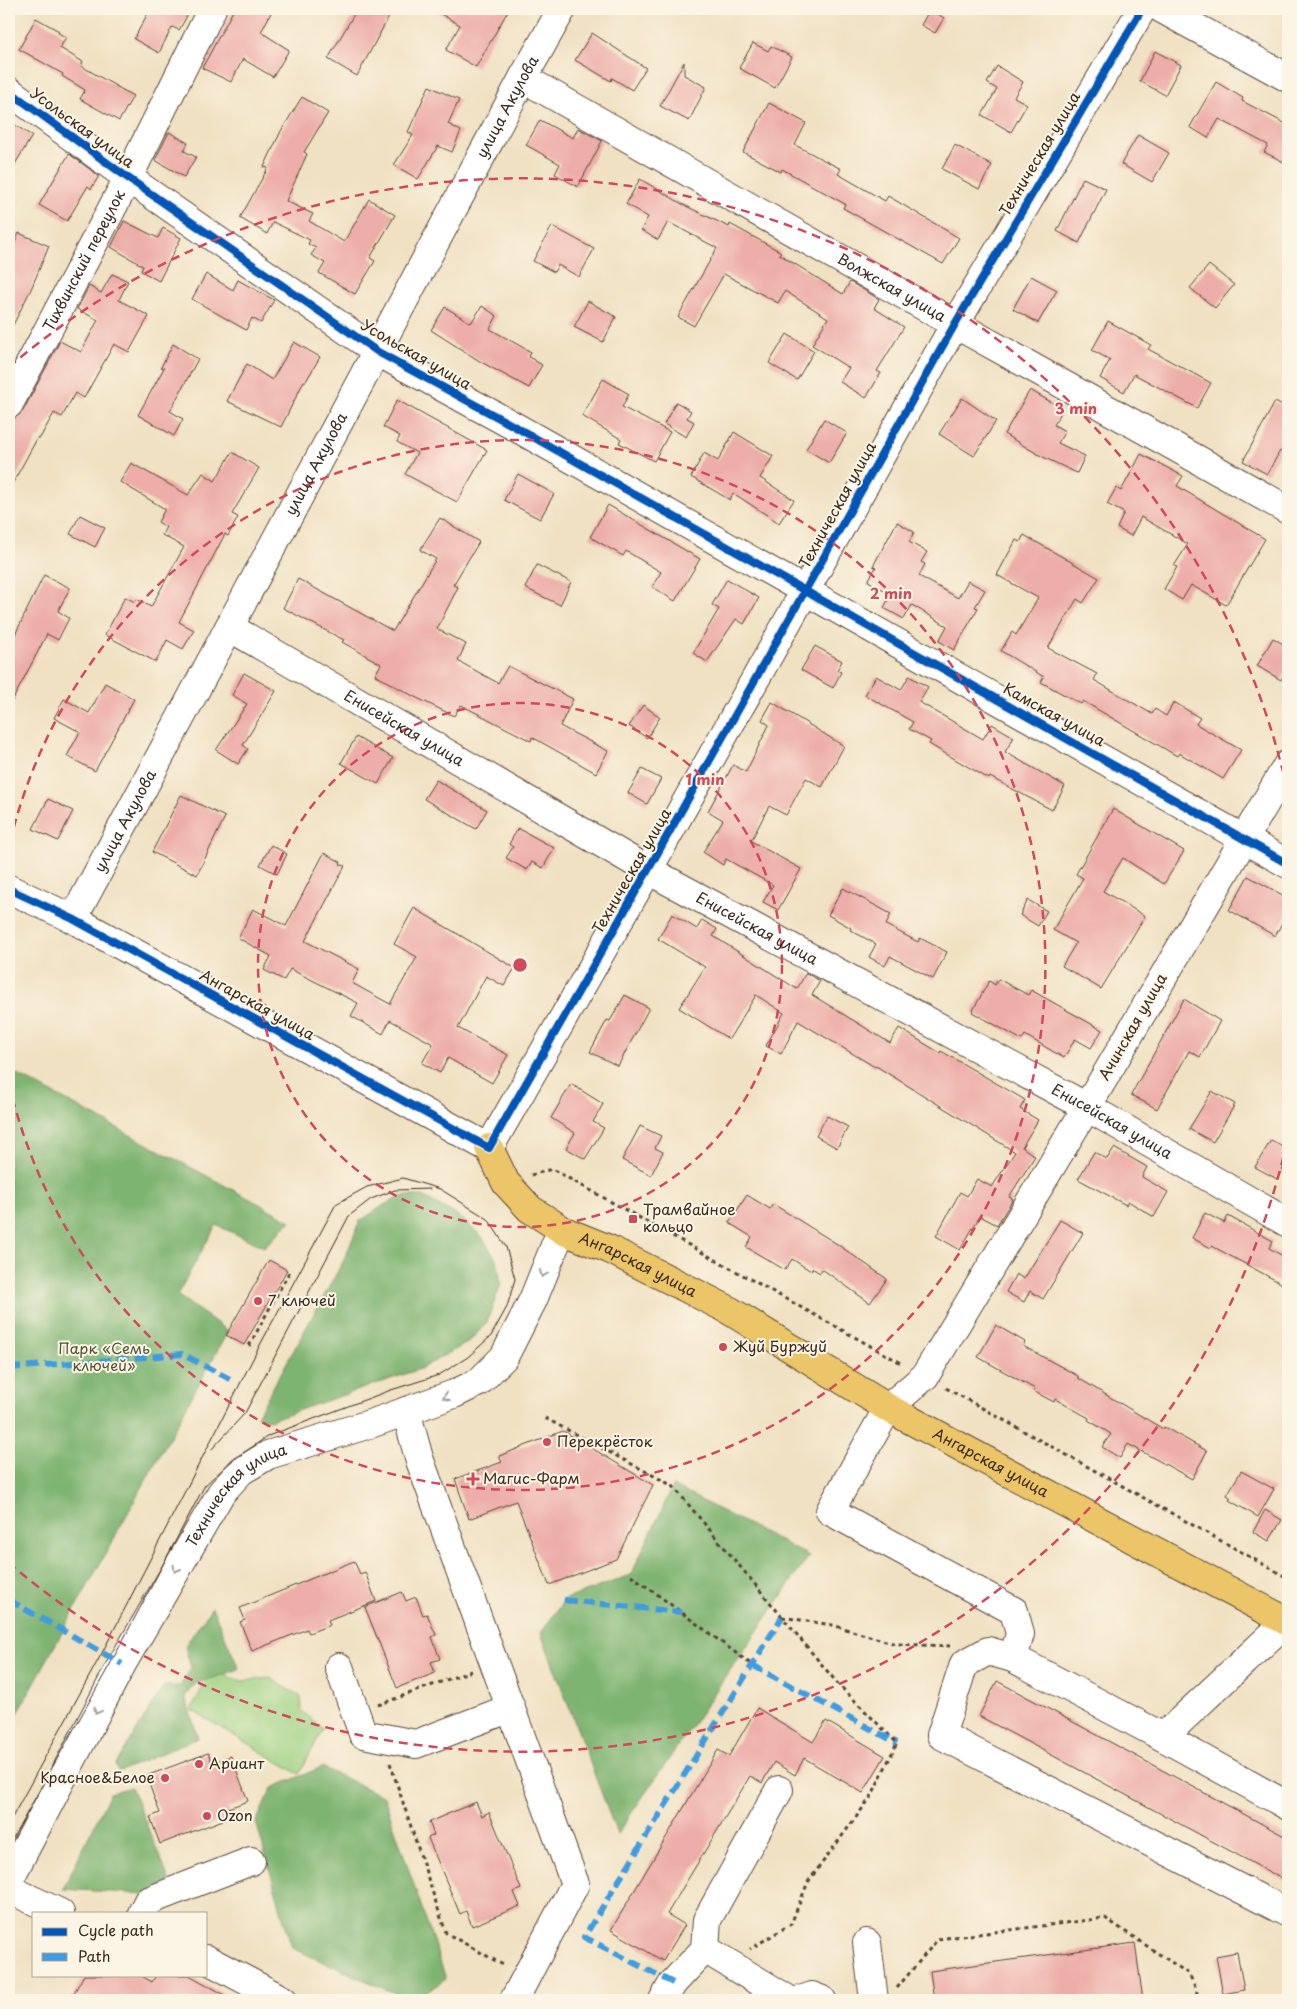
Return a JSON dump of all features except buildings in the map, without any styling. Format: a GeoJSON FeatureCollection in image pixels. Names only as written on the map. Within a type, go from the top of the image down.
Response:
{"type":"FeatureCollection","features":[{"type":"Feature","properties":{"kind":"main road","name":"Ангарская улица"},"geometry":{"type":"LineString","coordinates":[[489,1148],[506,1183],[530,1209],[564,1231],[609,1249],[728,1309],[888,1408],[1288,1621]]}},
{"type":"Feature","properties":{"kind":"street","name":"Тихвинский переулок"},"geometry":{"type":"LineString","coordinates":[[9,404],[128,178],[212,9]]}},
{"type":"Feature","properties":{"kind":"street","name":"улица Акулова"},"geometry":{"type":"LineString","coordinates":[[73,919],[523,78],[562,9]]}},
{"type":"Feature","properties":{"kind":"street","name":"Техническая улица"},"geometry":{"type":"LineString","coordinates":[[489,1148],[806,591],[955,324],[1142,9]]}},
{"type":"Feature","properties":{"kind":"street"},"geometry":{"type":"LineString","coordinates":[[1162,9],[1288,78]]}},
{"type":"Feature","properties":{"kind":"street","name":"Волжская улица"},"geometry":{"type":"LineString","coordinates":[[523,78],[955,324],[1288,510]]}},
{"type":"Feature","properties":{"kind":"street","name":"Усольская улица"},"geometry":{"type":"LineString","coordinates":[[9,91],[128,178],[378,352],[512,425],[806,591]]}},
{"type":"Feature","properties":{"kind":"street","name":"Камская улица"},"geometry":{"type":"LineString","coordinates":[[806,591],[1288,864]]}},
{"type":"Feature","properties":{"kind":"street","name":"Енисейская улица"},"geometry":{"type":"LineString","coordinates":[[229,627],[648,870],[1087,1107],[1288,1223]]}},
{"type":"Feature","properties":{"kind":"street","name":"Ачинская улица"},"geometry":{"type":"LineString","coordinates":[[1013,1658],[1020,1634],[1014,1610],[830,1511],[888,1408],[925,1376],[1087,1107],[1288,764]]}},
{"type":"Feature","properties":{"kind":"street","name":"Ангарская улица"},"geometry":{"type":"LineString","coordinates":[[9,889],[73,919],[489,1148]]}},
{"type":"Feature","properties":{"kind":"street","name":"Техническая улица"},"geometry":{"type":"LineString","coordinates":[[9,1880],[122,1664],[221,1493],[241,1471],[268,1455],[406,1411],[454,1394],[479,1382],[504,1357],[533,1300],[556,1243],[564,1231]]}},
{"type":"Feature","properties":{"kind":"street"},"geometry":{"type":"LineString","coordinates":[[406,1411],[419,1458],[575,1884],[514,2000]]}},
{"type":"Feature","properties":{"kind":"street"},"geometry":{"type":"LineString","coordinates":[[1163,1737],[1288,1621]]}},
{"type":"Feature","properties":{"kind":"street"},"geometry":{"type":"LineString","coordinates":[[1288,1806],[1163,1737],[1013,1658],[988,1651],[964,1664],[941,1735],[1288,1913]]}},
{"type":"Feature","properties":{"kind":"street"},"geometry":{"type":"LineString","coordinates":[[339,1667],[363,1734],[416,1744],[511,1708]]}},
{"type":"Feature","properties":{"kind":"street"},"geometry":{"type":"LineString","coordinates":[[779,1790],[707,1920],[716,1956],[789,2000]]}},
{"type":"Feature","properties":{"kind":"street"},"geometry":{"type":"LineString","coordinates":[[142,1912],[148,1901],[251,1861]]}},
{"type":"Feature","properties":{"kind":"street"},"geometry":{"type":"LineString","coordinates":[[9,1889],[58,1912]]}},
{"type":"Feature","properties":{"kind":"street"},"geometry":{"type":"LineString","coordinates":[[867,1943],[884,1996]]}},
{"type":"Feature","properties":{"kind":"street"},"geometry":{"type":"LineString","coordinates":[[663,2000],[674,1983],[716,1956]]}},
{"type":"Feature","properties":{"kind":"street"},"geometry":{"type":"LineString","coordinates":[[208,1960],[283,2000]]}},
{"type":"Feature","properties":{"kind":"street"},"geometry":{"type":"LineString","coordinates":[[801,2000],[812,1996],[822,2000]]}},
{"type":"Feature","properties":{"kind":"path"},"geometry":{"type":"LineString","coordinates":[[506,1183],[552,1169],[1288,1578]]}},
{"type":"Feature","properties":{"kind":"path"},"geometry":{"type":"LineString","coordinates":[[249,1346],[291,1269]]}},
{"type":"Feature","properties":{"kind":"path"},"geometry":{"type":"LineString","coordinates":[[545,1418],[673,1486],[838,1684],[897,1743],[871,1797],[808,1882],[791,1924],[716,1956]]}},
{"type":"Feature","properties":{"kind":"path"},"geometry":{"type":"LineString","coordinates":[[631,1575],[752,1665]]}},
{"type":"Feature","properties":{"kind":"path"},"geometry":{"type":"LineString","coordinates":[[782,1617],[832,1625],[896,1644],[946,1646]]}},
{"type":"Feature","properties":{"kind":"path"},"geometry":{"type":"LineString","coordinates":[[356,1713],[474,1670]]}},
{"type":"Feature","properties":{"kind":"path"},"geometry":{"type":"LineString","coordinates":[[382,1737],[446,1933],[510,1968]]}},
{"type":"Feature","properties":{"kind":"path"},"geometry":{"type":"LineString","coordinates":[[884,1996],[938,1939],[1106,1918],[1189,1974],[1197,1991],[1196,2000]]}},
{"type":"Feature","properties":{"kind":"green space","name":"Парк «Семь ключей»"},"geometry":{"type":"Polygon","coordinates":[[[9,1070],[291,1221],[264,1247],[216,1225],[177,1295],[228,1331],[9,1729],[9,1070]]]}},
{"type":"Feature","properties":{"kind":"green space"},"geometry":{"type":"Polygon","coordinates":[[[403,1196],[423,1196],[460,1217],[482,1237],[497,1261],[501,1283],[487,1322],[469,1342],[420,1369],[270,1420],[257,1416],[344,1260],[360,1221],[384,1205],[403,1196]]]}},
{"type":"Feature","properties":{"kind":"green space"},"geometry":{"type":"Polygon","coordinates":[[[673,1486],[809,1556],[617,1834],[541,1633],[564,1600],[631,1575],[673,1486]]]}},
{"type":"Feature","properties":{"kind":"green space"},"geometry":{"type":"Polygon","coordinates":[[[212,1607],[239,1669],[195,1684],[185,1696],[198,1738],[118,1772],[116,1764],[164,1686],[180,1686],[191,1668],[185,1646],[212,1607]]]}},
{"type":"Feature","properties":{"kind":"green space"},"geometry":{"type":"Polygon","coordinates":[[[211,1671],[242,1681],[270,1678],[301,1697],[301,1710],[323,1729],[299,1774],[191,1710],[211,1671]]]}},
{"type":"Feature","properties":{"kind":"green space"},"geometry":{"type":"Polygon","coordinates":[[[322,1767],[384,1797],[446,1979],[415,2000],[410,2000],[292,1948],[256,1822],[272,1788],[322,1767]]]}},
{"type":"Feature","properties":{"kind":"green space"},"geometry":{"type":"Polygon","coordinates":[[[131,1787],[170,1882],[144,1894],[63,1889],[110,1793],[131,1787]]]}},
{"type":"Feature","properties":{"kind":"tram line"},"geometry":{"type":"LineString","coordinates":[[9,1823],[102,1653],[260,1345],[336,1204],[367,1187],[403,1178],[440,1189],[488,1219],[506,1247],[515,1279],[507,1307],[491,1336],[468,1357],[439,1375],[391,1390],[268,1436],[232,1461],[205,1485],[113,1659],[9,1845]]}},
{"type":"Feature","properties":{"kind":"tram line"},"geometry":{"type":"LineString","coordinates":[[212,1449],[245,1413],[349,1216],[371,1199],[395,1190],[430,1189]]}},
{"type":"Feature","properties":{"kind":"marked path"},"geometry":{"type":"LineString","coordinates":[[9,1368],[182,1354],[230,1379]]}},
{"type":"Feature","properties":{"kind":"marked path"},"geometry":{"type":"LineString","coordinates":[[9,1600],[122,1664]]}},
{"type":"Feature","properties":{"kind":"marked path"},"geometry":{"type":"LineString","coordinates":[[564,1600],[681,1612]]}},
{"type":"Feature","properties":{"kind":"marked path"},"geometry":{"type":"LineString","coordinates":[[673,1983],[584,1937],[782,1617]]}},
{"type":"Feature","properties":{"kind":"marked path"},"geometry":{"type":"LineString","coordinates":[[752,1665],[897,1743]]}},
{"type":"Feature","properties":{"kind":"cycle path"},"geometry":{"type":"LineString","coordinates":[[9,889],[73,919],[489,1148],[648,870],[955,324],[1142,9]]}},
{"type":"Feature","properties":{"kind":"cycle path"},"geometry":{"type":"LineString","coordinates":[[9,91],[128,178],[378,352],[512,425],[1288,864]]}},
{"type":"Feature","properties":{"kind":"place","name":"Трамвайное кольцо"},"geometry":{"type":"Point","coordinates":[633,1219]}},
{"type":"Feature","properties":{"kind":"place","name":"7 ключей"},"geometry":{"type":"Point","coordinates":[258,1301]}},
{"type":"Feature","properties":{"kind":"place","name":"Жуй Буржуй"},"geometry":{"type":"Point","coordinates":[723,1347]}},
{"type":"Feature","properties":{"kind":"place","name":"Перекрёсток"},"geometry":{"type":"Point","coordinates":[547,1442]}},
{"type":"Feature","properties":{"kind":"place","name":"Магис-Фарм"},"geometry":{"type":"Point","coordinates":[473,1479]}},
{"type":"Feature","properties":{"kind":"place","name":"Ариант"},"geometry":{"type":"Point","coordinates":[199,1764]}},
{"type":"Feature","properties":{"kind":"place","name":"Красное&Белое"},"geometry":{"type":"Point","coordinates":[165,1778]}},
{"type":"Feature","properties":{"kind":"place","name":"Ozon"},"geometry":{"type":"Point","coordinates":[207,1816]}}]}
